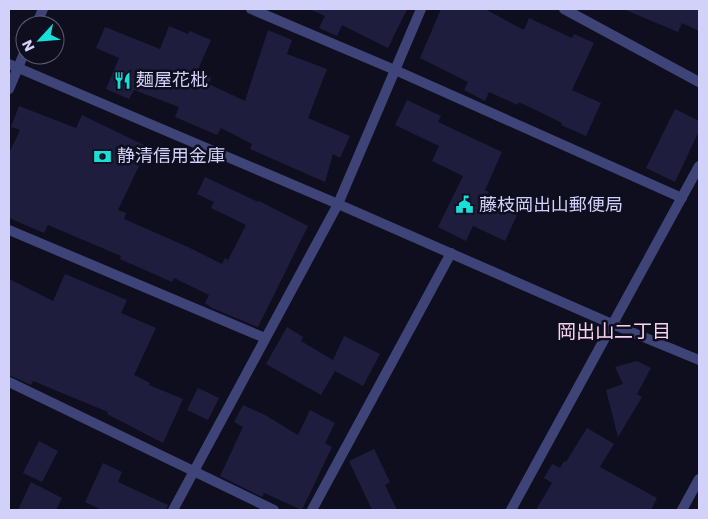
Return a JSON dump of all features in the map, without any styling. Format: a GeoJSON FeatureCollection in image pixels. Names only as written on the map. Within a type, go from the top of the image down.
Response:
{"type":"FeatureCollection","features":[{"type":"Feature","properties":{"kind":"street"},"geometry":{"type":"LineString","coordinates":[[251,9],[395,70],[682,198]]}},
{"type":"Feature","properties":{"kind":"street"},"geometry":{"type":"LineString","coordinates":[[173,510],[338,204],[422,9]]}},
{"type":"Feature","properties":{"kind":"street"},"geometry":{"type":"LineString","coordinates":[[564,9],[699,82]]}},
{"type":"Feature","properties":{"kind":"street"},"geometry":{"type":"LineString","coordinates":[[9,89],[13,66],[699,360]]}},
{"type":"Feature","properties":{"kind":"street"},"geometry":{"type":"LineString","coordinates":[[511,510],[699,166]]}},
{"type":"Feature","properties":{"kind":"street"},"geometry":{"type":"LineString","coordinates":[[9,230],[265,338]]}},
{"type":"Feature","properties":{"kind":"street"},"geometry":{"type":"LineString","coordinates":[[312,510],[451,253]]}},
{"type":"Feature","properties":{"kind":"street"},"geometry":{"type":"LineString","coordinates":[[9,382],[274,510]]}},
{"type":"Feature","properties":{"kind":"street"},"geometry":{"type":"LineString","coordinates":[[682,510],[699,479]]}},
{"type":"Feature","properties":{"kind":"building"},"geometry":{"type":"Polygon","coordinates":[[[309,9],[407,9],[388,48],[342,25],[337,36],[319,28],[325,16],[309,9]]]}},
{"type":"Feature","properties":{"kind":"building"},"geometry":{"type":"Polygon","coordinates":[[[441,9],[485,9],[524,30],[529,18],[572,38],[574,34],[594,43],[572,90],[601,103],[586,136],[561,125],[562,123],[519,102],[518,105],[489,92],[485,101],[464,90],[468,82],[420,58],[441,9]]]}},
{"type":"Feature","properties":{"kind":"building"},"geometry":{"type":"Polygon","coordinates":[[[623,9],[699,9],[699,31],[682,23],[678,32],[623,9]]]}},
{"type":"Feature","properties":{"kind":"building"},"geometry":{"type":"Polygon","coordinates":[[[169,26],[188,34],[190,31],[211,40],[197,72],[211,77],[209,84],[245,101],[268,30],[292,40],[287,54],[327,69],[308,118],[350,136],[340,158],[333,154],[325,182],[250,149],[252,144],[221,128],[217,135],[175,117],[179,107],[134,90],[129,99],[106,89],[119,58],[96,48],[105,27],[160,49],[169,26]]]}},
{"type":"Feature","properties":{"kind":"building"},"geometry":{"type":"Polygon","coordinates":[[[407,100],[441,116],[438,122],[502,152],[485,190],[489,192],[486,200],[517,215],[505,241],[473,226],[466,241],[438,227],[463,176],[432,161],[439,146],[395,125],[407,100]]]}},
{"type":"Feature","properties":{"kind":"building"},"geometry":{"type":"Polygon","coordinates":[[[19,106],[76,128],[82,115],[148,147],[118,210],[126,213],[124,219],[222,264],[225,258],[228,260],[246,225],[211,208],[214,202],[197,194],[205,177],[259,201],[308,226],[258,327],[212,308],[205,303],[209,295],[174,278],[172,282],[120,259],[121,256],[48,225],[44,233],[9,218],[9,153],[20,130],[11,127],[19,106]]]}},
{"type":"Feature","properties":{"kind":"building"},"geometry":{"type":"Polygon","coordinates":[[[675,109],[699,121],[699,131],[675,182],[646,168],[675,109]]]}},
{"type":"Feature","properties":{"kind":"building"},"geometry":{"type":"Polygon","coordinates":[[[65,274],[127,300],[121,313],[156,328],[134,375],[150,383],[149,385],[183,399],[163,443],[107,414],[108,412],[33,381],[31,385],[9,375],[9,279],[53,301],[65,274]]]}},
{"type":"Feature","properties":{"kind":"building"},"geometry":{"type":"Polygon","coordinates":[[[287,327],[303,337],[301,341],[333,360],[344,336],[380,354],[363,386],[335,371],[321,395],[266,364],[287,327]]]}},
{"type":"Feature","properties":{"kind":"building"},"geometry":{"type":"Polygon","coordinates":[[[637,361],[651,368],[637,394],[642,397],[618,437],[606,390],[623,384],[615,367],[637,361]]]}},
{"type":"Feature","properties":{"kind":"building"},"geometry":{"type":"Polygon","coordinates":[[[198,388],[219,398],[208,420],[187,410],[198,388]]]}},
{"type":"Feature","properties":{"kind":"building"},"geometry":{"type":"Polygon","coordinates":[[[243,405],[265,415],[298,435],[310,410],[335,423],[325,443],[332,447],[302,510],[264,493],[262,497],[220,476],[243,427],[234,422],[243,405]]]}},
{"type":"Feature","properties":{"kind":"building"},"geometry":{"type":"Polygon","coordinates":[[[587,428],[614,444],[600,467],[657,498],[651,510],[536,510],[552,483],[544,478],[552,464],[560,468],[564,461],[566,462],[587,428]]]}},
{"type":"Feature","properties":{"kind":"building"},"geometry":{"type":"Polygon","coordinates":[[[39,441],[58,451],[42,482],[23,473],[39,441]]]}},
{"type":"Feature","properties":{"kind":"building"},"geometry":{"type":"Polygon","coordinates":[[[374,449],[390,482],[385,485],[397,510],[372,510],[349,461],[374,449]]]}},
{"type":"Feature","properties":{"kind":"building"},"geometry":{"type":"Polygon","coordinates":[[[103,463],[122,472],[118,482],[168,505],[166,510],[102,510],[85,502],[103,463]]]}},
{"type":"Feature","properties":{"kind":"building"},"geometry":{"type":"Polygon","coordinates":[[[31,482],[62,498],[56,510],[18,510],[31,482]]]}},
{"type":"Feature","properties":{"kind":"place","name":"麺屋花枇"},"geometry":{"type":"Point","coordinates":[122,80]}},
{"type":"Feature","properties":{"kind":"place","name":"静清信用金庫"},"geometry":{"type":"Point","coordinates":[103,156]}},
{"type":"Feature","properties":{"kind":"place","name":"藤枝岡出山郵便局"},"geometry":{"type":"Point","coordinates":[465,205]}},
{"type":"Feature","properties":{"kind":"district","name":"岡出山二丁目"},"geometry":{"type":"Point","coordinates":[614,331]}}]}
